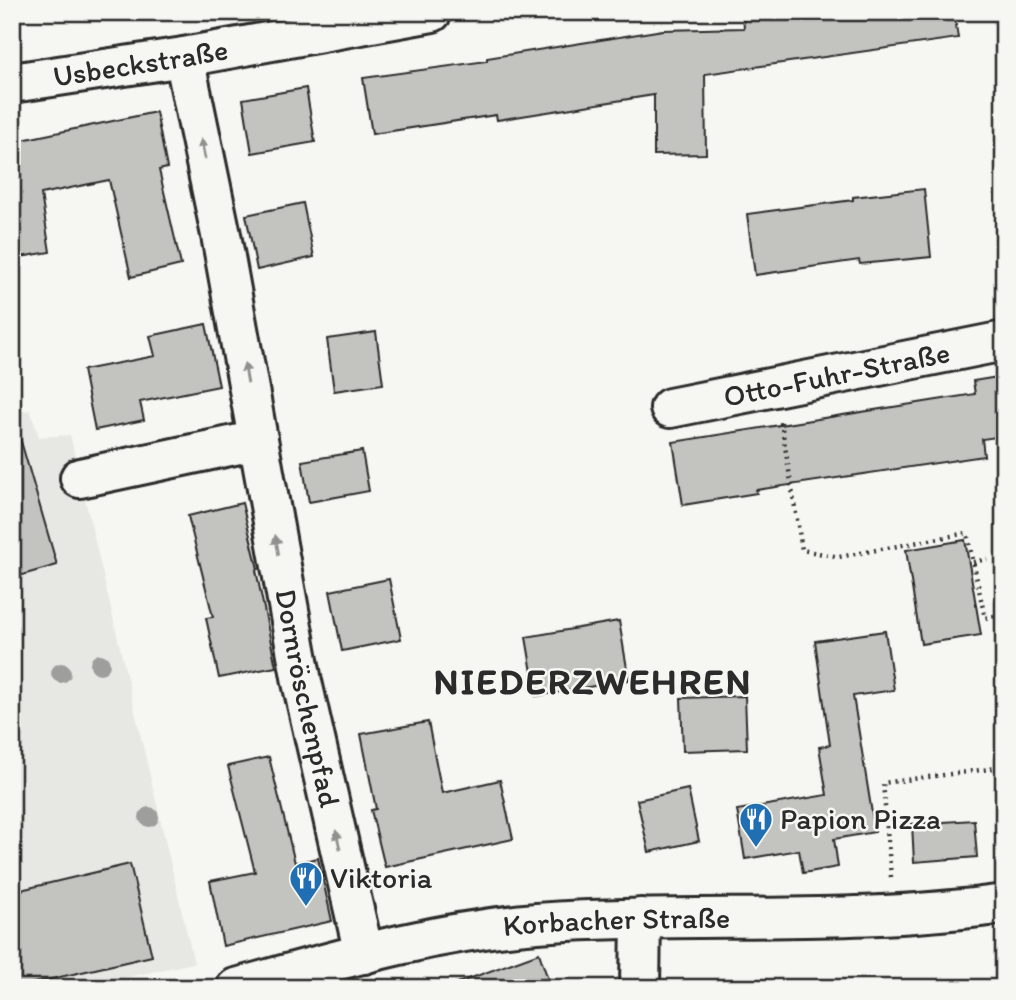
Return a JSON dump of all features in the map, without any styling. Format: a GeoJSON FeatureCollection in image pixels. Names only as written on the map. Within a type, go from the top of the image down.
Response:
{"type":"FeatureCollection","features":[{"type":"Feature","properties":{"kind":"street","name":"Usbeckstraße"},"geometry":{"type":"LineString","coordinates":[[12,83],[184,57],[432,12]]}},
{"type":"Feature","properties":{"kind":"street","name":"Dornröschenpfad"},"geometry":{"type":"LineString","coordinates":[[184,57],[302,682],[365,954]]}},
{"type":"Feature","properties":{"kind":"street","name":"Otto-Fuhr-Straße"},"geometry":{"type":"LineString","coordinates":[[670,408],[1004,341]]}},
{"type":"Feature","properties":{"kind":"street"},"geometry":{"type":"LineString","coordinates":[[80,478],[258,440]]}},
{"type":"Feature","properties":{"kind":"street","name":"Korbacher Straße"},"geometry":{"type":"LineString","coordinates":[[236,988],[319,977],[365,954],[419,940],[534,923],[641,918],[894,914],[1004,904]]}},
{"type":"Feature","properties":{"kind":"street"},"geometry":{"type":"LineString","coordinates":[[639,988],[641,918]]}},
{"type":"Feature","properties":{"kind":"path"},"geometry":{"type":"LineString","coordinates":[[776,387],[802,550],[839,557],[967,533],[985,618],[1004,614]]}},
{"type":"Feature","properties":{"kind":"path"},"geometry":{"type":"LineString","coordinates":[[973,562],[987,559]]}},
{"type":"Feature","properties":{"kind":"path"},"geometry":{"type":"LineString","coordinates":[[894,914],[883,783],[1004,767]]}},
{"type":"Feature","properties":{"kind":"shaded area"},"geometry":{"type":"Polygon","coordinates":[[[30,410],[39,437],[70,435],[194,963],[75,988],[12,988],[12,413],[30,410]]]}},
{"type":"Feature","properties":{"kind":"building"},"geometry":{"type":"Polygon","coordinates":[[[762,12],[954,12],[958,38],[705,74],[706,154],[654,155],[654,95],[497,120],[496,115],[372,134],[363,78],[487,61],[487,58],[663,30],[744,28],[743,15],[762,12]]]}},
{"type":"Feature","properties":{"kind":"building"},"geometry":{"type":"Polygon","coordinates":[[[306,88],[315,142],[252,153],[243,99],[306,88]]]}},
{"type":"Feature","properties":{"kind":"building"},"geometry":{"type":"Polygon","coordinates":[[[156,112],[167,168],[159,170],[181,265],[131,277],[109,180],[41,194],[50,252],[20,257],[12,207],[12,142],[156,112]]]}},
{"type":"Feature","properties":{"kind":"building"},"geometry":{"type":"Polygon","coordinates":[[[924,189],[931,257],[860,264],[859,260],[755,275],[747,214],[924,189]]]}},
{"type":"Feature","properties":{"kind":"building"},"geometry":{"type":"Polygon","coordinates":[[[303,203],[314,257],[257,270],[246,215],[303,203]]]}},
{"type":"Feature","properties":{"kind":"building"},"geometry":{"type":"Polygon","coordinates":[[[206,324],[219,386],[140,402],[144,420],[95,430],[83,370],[155,356],[150,336],[206,324]]]}},
{"type":"Feature","properties":{"kind":"building"},"geometry":{"type":"Polygon","coordinates":[[[376,332],[383,384],[334,391],[327,339],[376,332]]]}},
{"type":"Feature","properties":{"kind":"building"},"geometry":{"type":"Polygon","coordinates":[[[1004,376],[1004,436],[982,439],[984,456],[756,490],[757,493],[683,505],[673,442],[975,394],[973,381],[1004,376]]]}},
{"type":"Feature","properties":{"kind":"building"},"geometry":{"type":"Polygon","coordinates":[[[20,438],[57,565],[12,578],[12,440],[20,438]]]}},
{"type":"Feature","properties":{"kind":"building"},"geometry":{"type":"Polygon","coordinates":[[[362,451],[369,491],[309,502],[302,461],[362,451]]]}},
{"type":"Feature","properties":{"kind":"building"},"geometry":{"type":"Polygon","coordinates":[[[242,503],[258,569],[256,570],[276,667],[219,678],[206,618],[213,617],[188,516],[242,503]]]}},
{"type":"Feature","properties":{"kind":"building"},"geometry":{"type":"Polygon","coordinates":[[[965,540],[981,635],[921,644],[906,550],[965,540]]]}},
{"type":"Feature","properties":{"kind":"building"},"geometry":{"type":"Polygon","coordinates":[[[389,579],[401,639],[342,651],[330,591],[389,579]]]}},
{"type":"Feature","properties":{"kind":"building"},"geometry":{"type":"Polygon","coordinates":[[[619,621],[629,680],[536,696],[526,637],[619,621]]]}},
{"type":"Feature","properties":{"kind":"building"},"geometry":{"type":"Polygon","coordinates":[[[885,631],[894,690],[853,696],[875,832],[834,839],[838,867],[803,873],[799,850],[745,859],[737,810],[827,795],[819,747],[830,745],[815,641],[885,631]]]}},
{"type":"Feature","properties":{"kind":"building"},"geometry":{"type":"Polygon","coordinates":[[[745,696],[747,749],[683,751],[681,698],[745,696]]]}},
{"type":"Feature","properties":{"kind":"building"},"geometry":{"type":"Polygon","coordinates":[[[428,722],[442,793],[500,780],[513,839],[385,867],[371,810],[376,809],[361,734],[428,722]]]}},
{"type":"Feature","properties":{"kind":"building"},"geometry":{"type":"Polygon","coordinates":[[[269,757],[295,863],[318,858],[332,921],[223,946],[210,881],[255,872],[228,766],[269,757]]]}},
{"type":"Feature","properties":{"kind":"building"},"geometry":{"type":"Polygon","coordinates":[[[688,789],[699,841],[649,852],[637,800],[688,789]]]}},
{"type":"Feature","properties":{"kind":"building"},"geometry":{"type":"Polygon","coordinates":[[[974,820],[977,857],[914,862],[912,824],[974,820]]]}},
{"type":"Feature","properties":{"kind":"building"},"geometry":{"type":"Polygon","coordinates":[[[130,864],[152,956],[12,988],[12,892],[130,864]]]}},
{"type":"Feature","properties":{"kind":"building"},"geometry":{"type":"Polygon","coordinates":[[[539,953],[551,988],[452,988],[452,985],[539,953]]]}},
{"type":"Feature","properties":{"kind":"place","name":"Papion Pizza"},"geometry":{"type":"Point","coordinates":[756,849]}},
{"type":"Feature","properties":{"kind":"place","name":"Viktoria"},"geometry":{"type":"Point","coordinates":[306,908]}},
{"type":"Feature","properties":{"kind":"district","name":"NIEDERZWEHREN"},"geometry":{"type":"Point","coordinates":[593,681]}}]}
